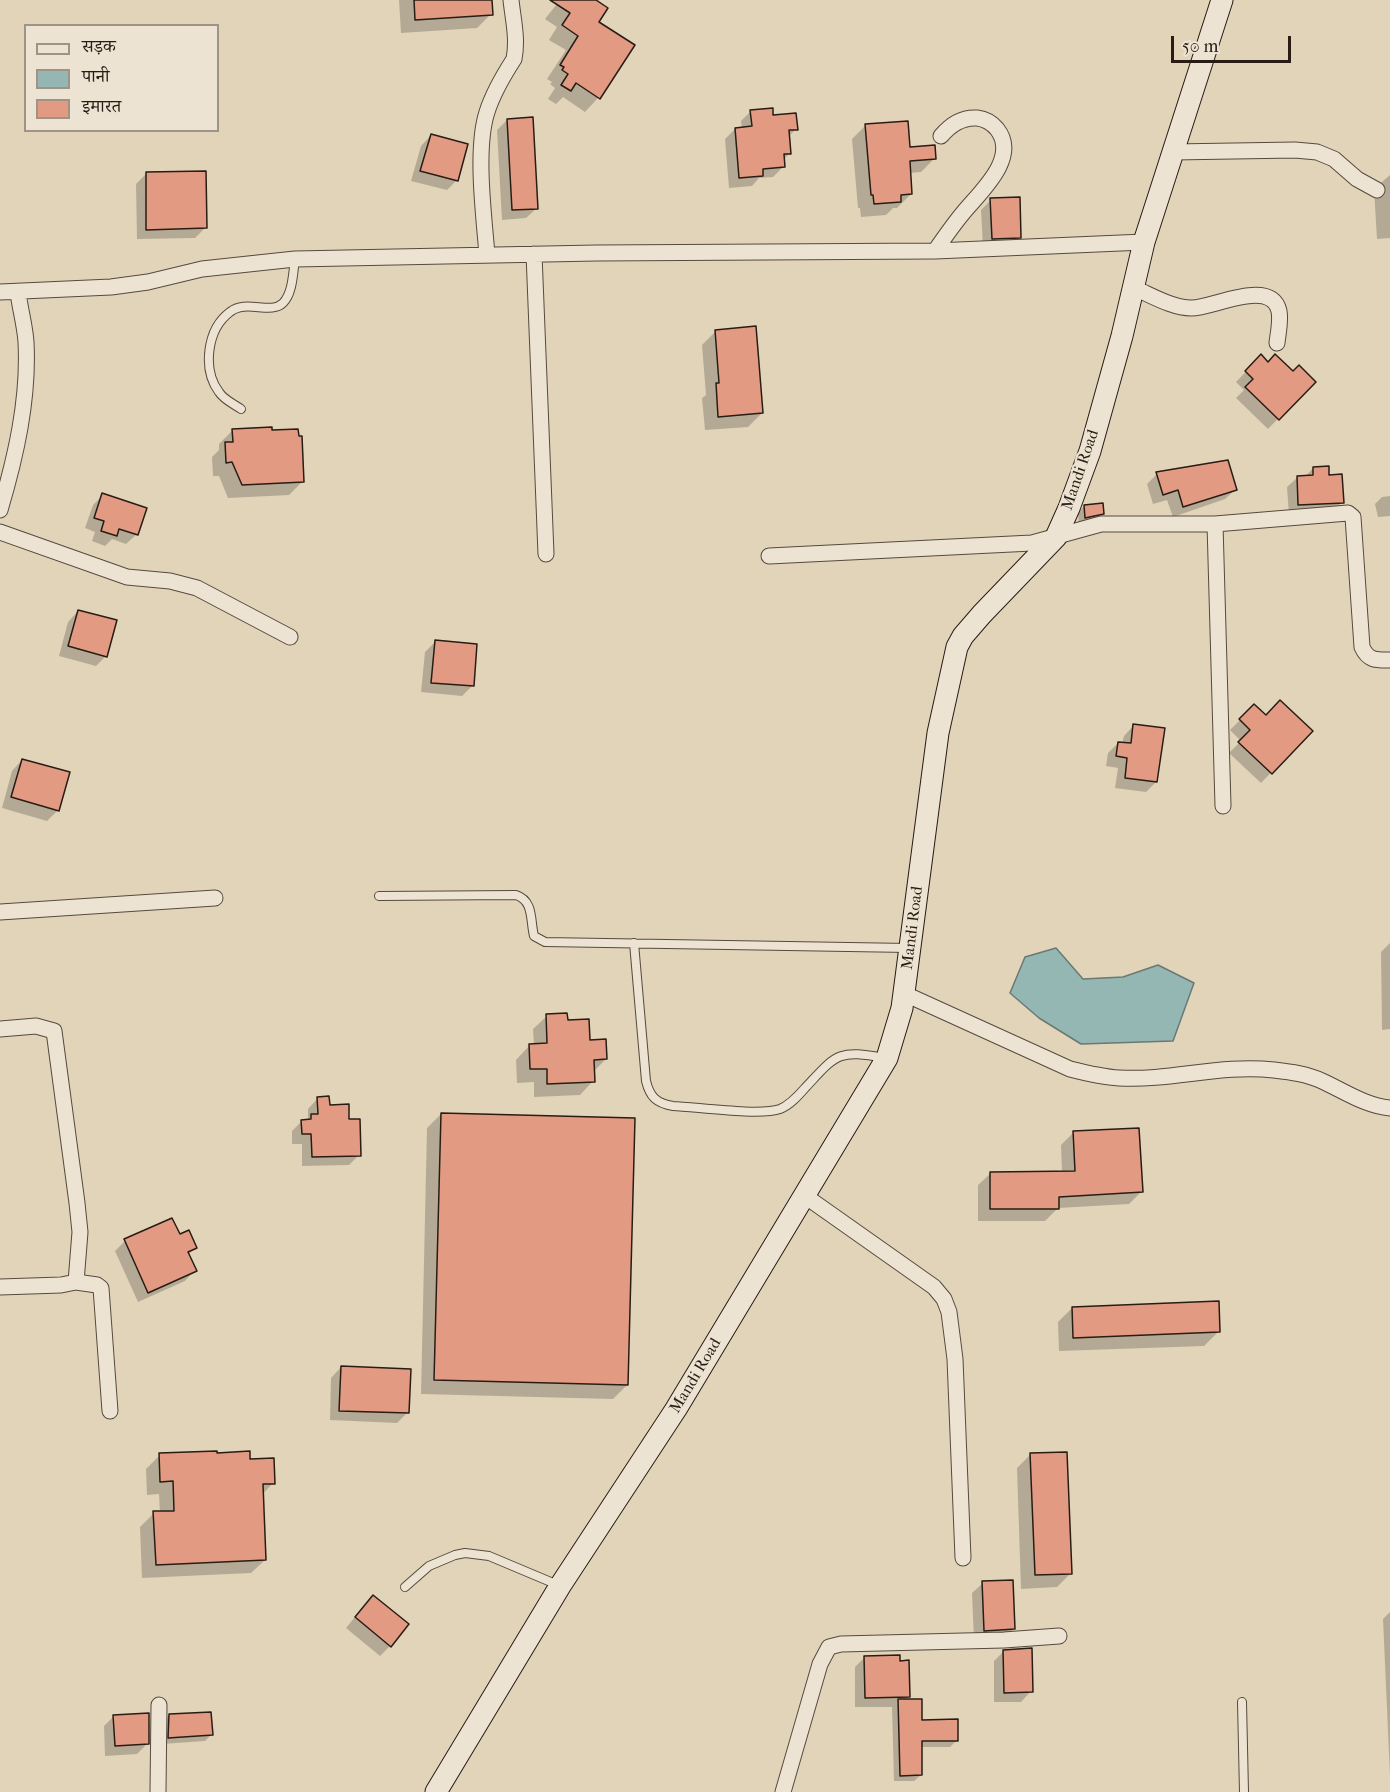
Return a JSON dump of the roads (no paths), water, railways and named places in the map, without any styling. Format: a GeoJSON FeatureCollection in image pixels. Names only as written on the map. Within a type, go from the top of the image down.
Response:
{"type":"FeatureCollection","features":[{"type":"Feature","properties":{"kind":"street"},"geometry":{"type":"LineString","coordinates":[[487,255],[482,182],[483,130],[491,102],[515,52],[510,0]]}},
{"type":"Feature","properties":{"kind":"street","name":"Mandi Road"},"geometry":{"type":"LineString","coordinates":[[436,1792],[560,1586],[676,1409],[886,1058],[898,1026],[904,994],[938,733],[957,647],[963,636],[982,614],[1056,537],[1090,451],[1134,288],[1144,242],[1222,0]]}},
{"type":"Feature","properties":{"kind":"street"},"geometry":{"type":"LineString","coordinates":[[935,251],[994,177],[1002,155],[1003,143],[999,132],[982,118],[964,119],[941,136]]}},
{"type":"Feature","properties":{"kind":"street"},"geometry":{"type":"LineString","coordinates":[[1173,152],[1295,150],[1317,152],[1335,159],[1357,179],[1377,190]]}},
{"type":"Feature","properties":{"kind":"street"},"geometry":{"type":"LineString","coordinates":[[0,292],[111,287],[148,282],[202,268],[295,259],[534,254],[935,251],[1144,242]]}},
{"type":"Feature","properties":{"kind":"street"},"geometry":{"type":"LineString","coordinates":[[534,254],[546,554]]}},
{"type":"Feature","properties":{"kind":"street"},"geometry":{"type":"LineString","coordinates":[[1134,288],[1187,308],[1200,308],[1245,295],[1260,295],[1272,302],[1278,309],[1280,321],[1277,343]]}},
{"type":"Feature","properties":{"kind":"street"},"geometry":{"type":"LineString","coordinates":[[0,510],[12,471],[27,377],[26,340],[18,292]]}},
{"type":"Feature","properties":{"kind":"street"},"geometry":{"type":"LineString","coordinates":[[770,556],[1032,543],[1101,524],[1215,524],[1348,513],[1352,515],[1362,648],[1372,660],[1390,660]]}},
{"type":"Feature","properties":{"kind":"street"},"geometry":{"type":"LineString","coordinates":[[1215,524],[1223,806]]}},
{"type":"Feature","properties":{"kind":"street"},"geometry":{"type":"LineString","coordinates":[[0,532],[127,577],[170,581],[197,588],[290,637]]}},
{"type":"Feature","properties":{"kind":"street"},"geometry":{"type":"LineString","coordinates":[[0,912],[215,898]]}},
{"type":"Feature","properties":{"kind":"street"},"geometry":{"type":"LineString","coordinates":[[904,994],[1070,1069],[1092,1075],[1137,1078],[1232,1068],[1272,1069],[1307,1076],[1376,1106],[1390,1108]]}},
{"type":"Feature","properties":{"kind":"street"},"geometry":{"type":"LineString","coordinates":[[0,1029],[43,1027],[54,1031],[56,1036],[79,1222],[76,1282]]}},
{"type":"Feature","properties":{"kind":"street"},"geometry":{"type":"LineString","coordinates":[[805,1196],[934,1287],[944,1299],[949,1312],[955,1359],[963,1558]]}},
{"type":"Feature","properties":{"kind":"street"},"geometry":{"type":"LineString","coordinates":[[0,1287],[61,1286],[76,1282],[97,1285],[101,1288],[110,1411]]}},
{"type":"Feature","properties":{"kind":"street"},"geometry":{"type":"LineString","coordinates":[[783,1792],[820,1664],[829,1647],[842,1644],[1004,1640],[1059,1636]]}},
{"type":"Feature","properties":{"kind":"street"},"geometry":{"type":"LineString","coordinates":[[158,1792],[159,1705]]}},
{"type":"Feature","properties":{"kind":"lane"},"geometry":{"type":"LineString","coordinates":[[241,409],[217,390],[211,368],[211,338],[221,320],[238,307],[249,305],[275,307],[283,303],[289,292],[295,259]]}},
{"type":"Feature","properties":{"kind":"lane"},"geometry":{"type":"LineString","coordinates":[[380,896],[516,895],[527,902],[534,936],[540,940],[634,944],[910,948]]}},
{"type":"Feature","properties":{"kind":"lane"},"geometry":{"type":"LineString","coordinates":[[634,944],[646,1081],[652,1098],[660,1103],[684,1107],[773,1111],[791,1102],[830,1061],[840,1054],[859,1053],[886,1058]]}},
{"type":"Feature","properties":{"kind":"lane"},"geometry":{"type":"LineString","coordinates":[[405,1587],[429,1566],[465,1553],[489,1557],[560,1586]]}},
{"type":"Feature","properties":{"kind":"lane"},"geometry":{"type":"LineString","coordinates":[[1242,1702],[1244,1792]]}},
{"type":"Feature","properties":{"kind":"water"},"geometry":{"type":"Polygon","coordinates":[[[1056,948],[1083,979],[1123,977],[1158,965],[1194,983],[1173,1041],[1081,1044],[1039,1018],[1010,993],[1025,957],[1056,948]]]}}]}
